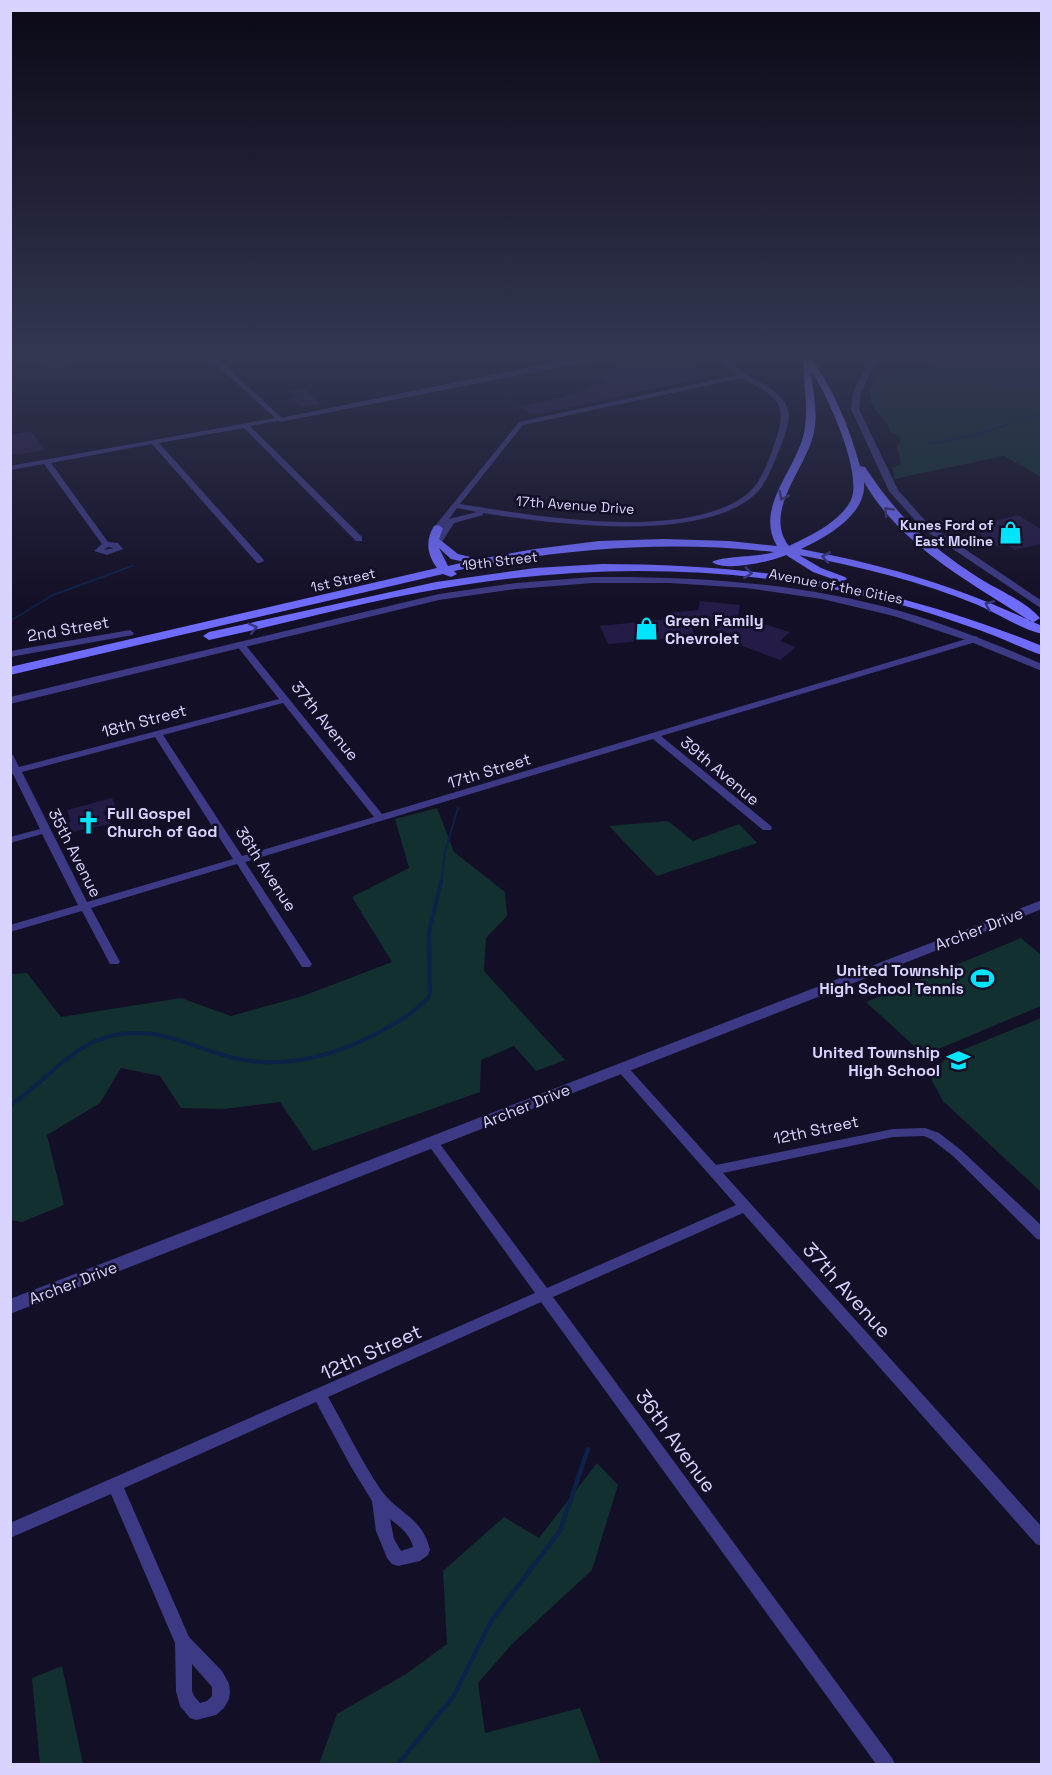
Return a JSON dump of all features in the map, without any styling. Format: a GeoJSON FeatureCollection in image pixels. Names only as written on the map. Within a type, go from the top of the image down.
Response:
{"type":"FeatureCollection","features":[{"type":"Feature","properties":{"kind":"main road","name":"Avenue of the Cities"},"geometry":{"type":"LineString","coordinates":[[808,436],[775,516],[777,535],[786,551],[806,566],[822,573],[936,606],[1041,651]]}},
{"type":"Feature","properties":{"kind":"main road","name":"Avenue of the Cities"},"geometry":{"type":"LineString","coordinates":[[509,574],[620,561],[747,561],[764,559],[786,551],[835,524],[854,507],[859,487],[846,436]]}},
{"type":"Feature","properties":{"kind":"main road","name":"Avenue of the Cities"},"geometry":{"type":"LineString","coordinates":[[846,436],[870,488],[892,516],[958,567],[1041,623]]}},
{"type":"Feature","properties":{"kind":"main road"},"geometry":{"type":"LineString","coordinates":[[438,535],[455,557],[471,560],[577,544],[644,543]]}},
{"type":"Feature","properties":{"kind":"main road"},"geometry":{"type":"LineString","coordinates":[[438,535],[431,537],[431,542],[440,566],[459,577],[481,578]]}},
{"type":"Feature","properties":{"kind":"main road"},"geometry":{"type":"LineString","coordinates":[[400,582],[421,571],[428,563],[431,557],[426,537],[438,535]]}},
{"type":"Feature","properties":{"kind":"main road","name":"1st Street"},"geometry":{"type":"LineString","coordinates":[[10,671],[535,552],[644,543],[686,543],[786,551]]}},
{"type":"Feature","properties":{"kind":"main road"},"geometry":{"type":"LineString","coordinates":[[786,551],[868,566],[923,580],[986,604],[1041,631]]}},
{"type":"Feature","properties":{"kind":"main road","name":"19th Street"},"geometry":{"type":"LineString","coordinates":[[10,678],[481,578],[509,574],[630,567],[748,573],[885,597],[995,632]]}},
{"type":"Feature","properties":{"kind":"main road"},"geometry":{"type":"LineString","coordinates":[[303,617],[433,582],[442,578],[446,571]]}},
{"type":"Feature","properties":{"kind":"street"},"geometry":{"type":"LineString","coordinates":[[10,468],[183,436]]}},
{"type":"Feature","properties":{"kind":"street"},"geometry":{"type":"LineString","coordinates":[[256,436],[359,539]]}},
{"type":"Feature","properties":{"kind":"street"},"geometry":{"type":"LineString","coordinates":[[438,535],[456,506],[510,436]]}},
{"type":"Feature","properties":{"kind":"street","name":"17th Avenue Drive"},"geometry":{"type":"LineString","coordinates":[[456,506],[585,522],[654,523],[705,516],[739,502],[758,487],[769,467],[780,436]]}},
{"type":"Feature","properties":{"kind":"street"},"geometry":{"type":"LineString","coordinates":[[868,436],[894,491],[926,527],[1041,606]]}},
{"type":"Feature","properties":{"kind":"street"},"geometry":{"type":"LineString","coordinates":[[153,441],[260,561]]}},
{"type":"Feature","properties":{"kind":"street"},"geometry":{"type":"LineString","coordinates":[[46,461],[106,544]]}},
{"type":"Feature","properties":{"kind":"street"},"geometry":{"type":"LineString","coordinates":[[438,535],[451,521],[466,515],[499,512]]}},
{"type":"Feature","properties":{"kind":"street","name":"19th Street"},"geometry":{"type":"LineString","coordinates":[[10,701],[240,644],[439,597],[488,588],[598,578],[687,579]]}},
{"type":"Feature","properties":{"kind":"street","name":"Avenue of the Cities"},"geometry":{"type":"LineString","coordinates":[[687,579],[750,584],[858,603],[920,619],[976,639],[1041,668]]}},
{"type":"Feature","properties":{"kind":"street","name":"2nd Street"},"geometry":{"type":"LineString","coordinates":[[10,654],[130,633]]}},
{"type":"Feature","properties":{"kind":"street","name":"17th Street"},"geometry":{"type":"LineString","coordinates":[[10,929],[240,862],[976,639]]}},
{"type":"Feature","properties":{"kind":"street","name":"37th Avenue"},"geometry":{"type":"LineString","coordinates":[[240,644],[381,819]]}},
{"type":"Feature","properties":{"kind":"street","name":"18th Street"},"geometry":{"type":"LineString","coordinates":[[14,771],[285,700]]}},
{"type":"Feature","properties":{"kind":"street","name":"36th Avenue"},"geometry":{"type":"LineString","coordinates":[[157,733],[306,964]]}},
{"type":"Feature","properties":{"kind":"street","name":"39th Avenue"},"geometry":{"type":"LineString","coordinates":[[655,736],[767,828]]}},
{"type":"Feature","properties":{"kind":"street","name":"35th Avenue"},"geometry":{"type":"LineString","coordinates":[[10,757],[14,771],[114,962]]}},
{"type":"Feature","properties":{"kind":"street"},"geometry":{"type":"LineString","coordinates":[[10,840],[46,831]]}},
{"type":"Feature","properties":{"kind":"street","name":"Archer Drive"},"geometry":{"type":"LineString","coordinates":[[10,1307],[1041,904]]}},
{"type":"Feature","properties":{"kind":"street","name":"37th Avenue"},"geometry":{"type":"LineString","coordinates":[[622,1068],[1041,1539]]}},
{"type":"Feature","properties":{"kind":"street","name":"12th Street"},"geometry":{"type":"LineString","coordinates":[[714,1170],[893,1133],[925,1132],[935,1136],[957,1153],[1041,1235]]}},
{"type":"Feature","properties":{"kind":"street","name":"36th Avenue"},"geometry":{"type":"LineString","coordinates":[[433,1143],[886,1764]]}},
{"type":"Feature","properties":{"kind":"street","name":"12th Street"},"geometry":{"type":"LineString","coordinates":[[10,1531],[545,1297],[746,1206]]}},
{"type":"Feature","properties":{"kind":"street"},"geometry":{"type":"LineString","coordinates":[[320,1396],[379,1499]]}},
{"type":"Feature","properties":{"kind":"street"},"geometry":{"type":"LineString","coordinates":[[115,1485],[183,1643]]}},
{"type":"Feature","properties":{"kind":"green space"},"geometry":{"type":"Polygon","coordinates":[[[897,436],[1041,436],[1041,477],[1004,456],[894,479],[893,467],[901,465],[897,446],[901,438],[897,436]]]}},
{"type":"Feature","properties":{"kind":"green space"},"geometry":{"type":"Polygon","coordinates":[[[437,808],[454,852],[505,892],[507,916],[486,938],[484,971],[565,1060],[536,1071],[514,1046],[481,1060],[480,1092],[313,1151],[280,1102],[224,1109],[181,1108],[160,1076],[121,1068],[100,1103],[47,1135],[64,1205],[22,1222],[11,1220],[11,974],[27,973],[61,1017],[181,998],[231,1016],[303,996],[392,962],[352,897],[409,868],[395,819],[437,808]]]}},
{"type":"Feature","properties":{"kind":"green space"},"geometry":{"type":"Polygon","coordinates":[[[668,821],[693,841],[739,824],[757,843],[657,876],[609,826],[668,821]]]}},
{"type":"Feature","properties":{"kind":"green space","name":"United Township High School Tennis"},"geometry":{"type":"Polygon","coordinates":[[[1021,938],[1041,955],[1041,1006],[924,1055],[866,1002],[1021,938]]]}},
{"type":"Feature","properties":{"kind":"green space"},"geometry":{"type":"Polygon","coordinates":[[[1041,1018],[1041,1192],[943,1101],[932,1081],[932,1072],[950,1055],[1041,1018]]]}},
{"type":"Feature","properties":{"kind":"green space"},"geometry":{"type":"Polygon","coordinates":[[[597,1463],[618,1485],[592,1570],[512,1644],[478,1683],[485,1733],[580,1708],[601,1764],[319,1764],[337,1714],[406,1674],[447,1644],[443,1571],[504,1517],[539,1538],[597,1463]]]}},
{"type":"Feature","properties":{"kind":"green space"},"geometry":{"type":"Polygon","coordinates":[[[62,1666],[83,1764],[40,1764],[32,1678],[62,1666]]]}},
{"type":"Feature","properties":{"kind":"building"},"geometry":{"type":"Polygon","coordinates":[[[10,436],[35,436],[45,450],[10,456],[10,436]]]}},
{"type":"Feature","properties":{"kind":"building","name":"Kunes Ford of East Moline"},"geometry":{"type":"Polygon","coordinates":[[[1018,515],[1041,529],[1041,544],[1015,550],[1007,545],[999,547],[984,539],[980,533],[985,532],[975,526],[1018,515]]]}},
{"type":"Feature","properties":{"kind":"building","name":"Green Family Chevrolet"},"geometry":{"type":"Polygon","coordinates":[[[700,601],[740,605],[738,616],[790,632],[780,641],[796,647],[780,660],[732,642],[738,637],[689,621],[695,636],[608,644],[600,626],[677,618],[667,613],[698,610],[700,601]]]}},
{"type":"Feature","properties":{"kind":"building"},"geometry":{"type":"Polygon","coordinates":[[[112,798],[117,809],[103,812],[110,824],[72,832],[66,823],[71,822],[67,810],[112,798]]]}},
{"type":"Feature","properties":{"kind":"waterway"},"geometry":{"type":"LineString","coordinates":[[930,444],[971,436]]}},
{"type":"Feature","properties":{"kind":"waterway"},"geometry":{"type":"LineString","coordinates":[[10,621],[53,595],[132,566]]}},
{"type":"Feature","properties":{"kind":"waterway"},"geometry":{"type":"LineString","coordinates":[[441,884],[445,852],[458,808]]}},
{"type":"Feature","properties":{"kind":"waterway"},"geometry":{"type":"LineString","coordinates":[[10,1105],[85,1046],[115,1035],[148,1033],[176,1039],[234,1058],[277,1062],[320,1056],[380,1032],[416,1009],[430,995],[429,932],[441,882]]}},
{"type":"Feature","properties":{"kind":"waterway"},"geometry":{"type":"LineString","coordinates":[[398,1764],[453,1697],[491,1621],[560,1531],[588,1449]]}},
{"type":"Feature","properties":{"kind":"place","name":"Kunes Ford of East Moline"},"geometry":{"type":"Point","coordinates":[1011,533]}},
{"type":"Feature","properties":{"kind":"place","name":"Green Family Chevrolet"},"geometry":{"type":"Point","coordinates":[647,629]}},
{"type":"Feature","properties":{"kind":"place","name":"Full Gospel Church of God"},"geometry":{"type":"Point","coordinates":[89,822]}},
{"type":"Feature","properties":{"kind":"place","name":"United Township High School Tennis"},"geometry":{"type":"Point","coordinates":[982,979]}},
{"type":"Feature","properties":{"kind":"place","name":"United Township High School"},"geometry":{"type":"Point","coordinates":[958,1061]}}]}
